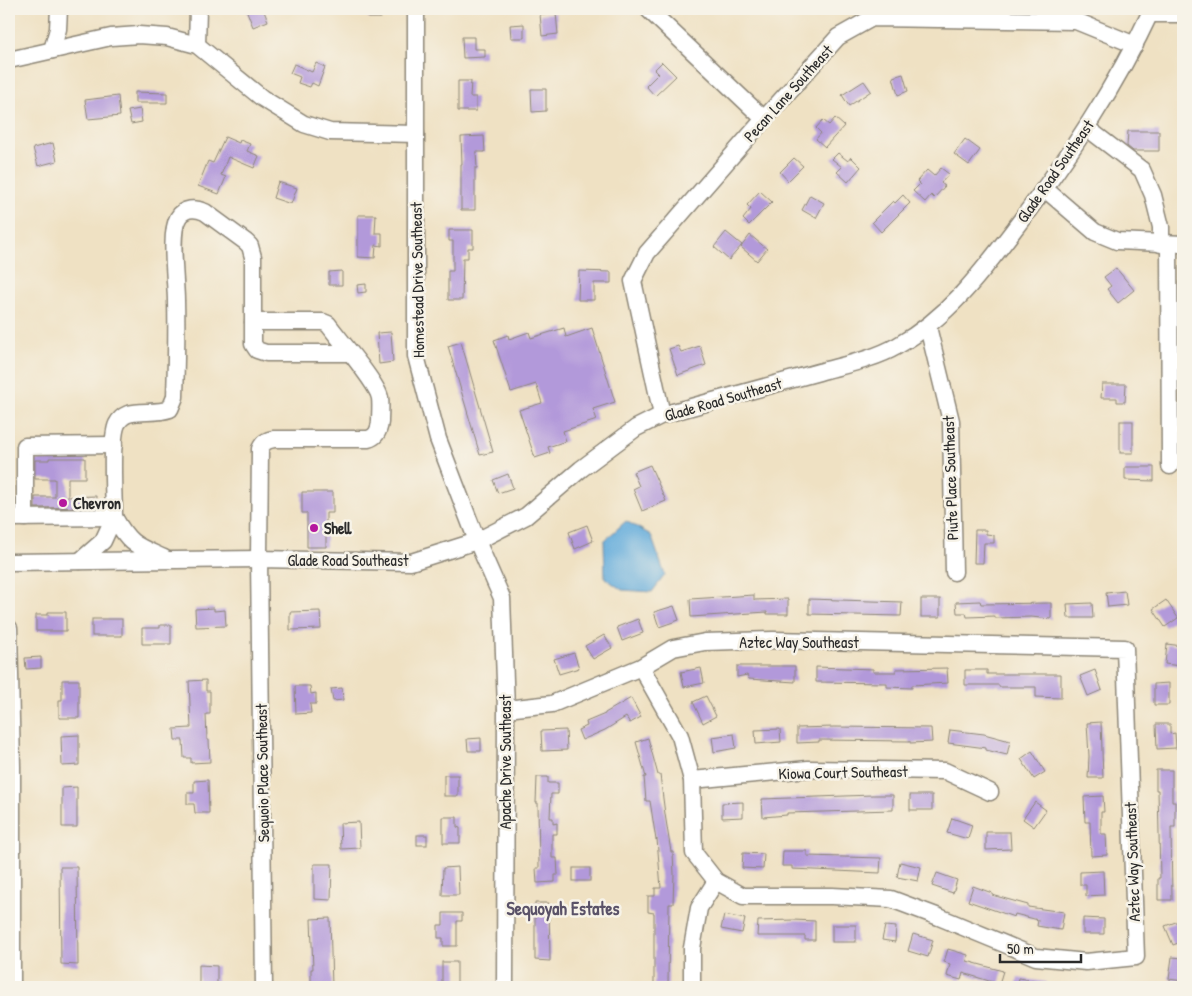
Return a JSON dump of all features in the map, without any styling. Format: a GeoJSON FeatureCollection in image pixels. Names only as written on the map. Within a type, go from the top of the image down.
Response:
{"type":"FeatureCollection","features":[{"type":"Feature","properties":{"kind":"street"},"geometry":{"type":"LineString","coordinates":[[52,50],[58,29],[59,9]]}},
{"type":"Feature","properties":{"kind":"street"},"geometry":{"type":"LineString","coordinates":[[198,9],[198,45]]}},
{"type":"Feature","properties":{"kind":"street","name":"Homestead Drive Southeast"},"geometry":{"type":"LineString","coordinates":[[416,9],[416,356],[438,439],[477,541]]}},
{"type":"Feature","properties":{"kind":"street"},"geometry":{"type":"LineString","coordinates":[[650,10],[764,118]]}},
{"type":"Feature","properties":{"kind":"street"},"geometry":{"type":"LineString","coordinates":[[1151,11],[1183,14]]}},
{"type":"Feature","properties":{"kind":"street","name":"Glade Road Southeast"},"geometry":{"type":"LineString","coordinates":[[9,562],[259,560],[411,562],[477,541],[526,516],[581,469],[636,428],[662,415],[854,362],[896,347],[928,327],[952,305],[986,266],[1045,189],[1086,128],[1135,45],[1151,11]]}},
{"type":"Feature","properties":{"kind":"street","name":"Pecan Lane Southeast"},"geometry":{"type":"LineString","coordinates":[[662,415],[633,282],[647,253],[764,118],[838,37],[872,18],[1076,21],[1135,45]]}},
{"type":"Feature","properties":{"kind":"street"},"geometry":{"type":"LineString","coordinates":[[9,60],[111,37],[167,36],[198,45],[262,98],[304,124],[330,132],[416,134]]}},
{"type":"Feature","properties":{"kind":"street"},"geometry":{"type":"LineString","coordinates":[[1086,128],[1142,170],[1153,195],[1161,227],[1171,244],[1170,466]]}},
{"type":"Feature","properties":{"kind":"street"},"geometry":{"type":"LineString","coordinates":[[1045,189],[1095,232],[1117,241],[1171,244]]}},
{"type":"Feature","properties":{"kind":"street"},"geometry":{"type":"LineString","coordinates":[[80,561],[103,541],[114,517],[114,445],[117,423],[122,417],[135,413],[170,409],[175,397],[176,302],[173,236],[175,224],[183,211],[190,209],[205,212],[250,246],[253,257],[253,344],[257,350],[262,352],[350,353]]}},
{"type":"Feature","properties":{"kind":"street"},"geometry":{"type":"LineString","coordinates":[[253,322],[323,322],[328,324],[350,353]]}},
{"type":"Feature","properties":{"kind":"street","name":"Piute Place Southeast"},"geometry":{"type":"LineString","coordinates":[[928,327],[951,421],[954,572]]}},
{"type":"Feature","properties":{"kind":"street","name":"Sequoio Place Southeast"},"geometry":{"type":"LineString","coordinates":[[264,987],[259,560],[260,449],[266,440],[274,439],[373,438],[378,431],[380,398],[378,392],[350,353]]}},
{"type":"Feature","properties":{"kind":"street"},"geometry":{"type":"LineString","coordinates":[[114,445],[25,446],[17,455],[17,518],[114,517]]}},
{"type":"Feature","properties":{"kind":"street"},"geometry":{"type":"LineString","coordinates":[[114,517],[126,537],[136,546],[168,560]]}},
{"type":"Feature","properties":{"kind":"street","name":"Apache Drive Southeast"},"geometry":{"type":"LineString","coordinates":[[477,541],[502,598],[506,709],[505,987]]}},
{"type":"Feature","properties":{"kind":"street"},"geometry":{"type":"LineString","coordinates":[[9,628],[12,987]]}},
{"type":"Feature","properties":{"kind":"street","name":"Aztec Way Southeast"},"geometry":{"type":"LineString","coordinates":[[506,709],[552,704],[590,690],[641,667],[674,648],[705,642],[773,640],[1125,648],[1136,956],[1086,962],[1036,957],[892,899],[832,896],[743,896],[716,881],[694,853],[692,780],[680,736],[641,667]]}},
{"type":"Feature","properties":{"kind":"street","name":"Kiowa Court Southeast"},"geometry":{"type":"LineString","coordinates":[[692,780],[808,769],[946,771],[990,792]]}},
{"type":"Feature","properties":{"kind":"street"},"geometry":{"type":"LineString","coordinates":[[692,987],[692,948],[699,908],[716,881]]}},
{"type":"Feature","properties":{"kind":"water"},"geometry":{"type":"Polygon","coordinates":[[[626,521],[651,535],[665,575],[652,592],[622,590],[605,578],[604,541],[626,521]]]}},
{"type":"Feature","properties":{"kind":"building"},"geometry":{"type":"Polygon","coordinates":[[[246,9],[263,9],[268,21],[253,27],[246,9]]]}},
{"type":"Feature","properties":{"kind":"building"},"geometry":{"type":"Polygon","coordinates":[[[368,9],[380,9],[380,18],[368,18],[368,9]]]}},
{"type":"Feature","properties":{"kind":"building"},"geometry":{"type":"Polygon","coordinates":[[[556,13],[558,34],[542,36],[540,14],[556,13]]]}},
{"type":"Feature","properties":{"kind":"building"},"geometry":{"type":"Polygon","coordinates":[[[524,24],[524,38],[511,38],[510,25],[524,24]]]}},
{"type":"Feature","properties":{"kind":"building"},"geometry":{"type":"Polygon","coordinates":[[[462,37],[474,37],[474,49],[485,49],[485,57],[463,58],[462,37]]]}},
{"type":"Feature","properties":{"kind":"building"},"geometry":{"type":"Polygon","coordinates":[[[662,62],[676,76],[655,96],[646,86],[658,74],[654,70],[662,62]]]}},
{"type":"Feature","properties":{"kind":"building"},"geometry":{"type":"Polygon","coordinates":[[[316,63],[325,67],[318,86],[312,83],[310,87],[298,83],[300,77],[290,73],[294,64],[312,72],[316,63]]]}},
{"type":"Feature","properties":{"kind":"building"},"geometry":{"type":"Polygon","coordinates":[[[903,74],[908,91],[898,95],[893,77],[903,74]]]}},
{"type":"Feature","properties":{"kind":"building"},"geometry":{"type":"Polygon","coordinates":[[[458,81],[471,81],[470,97],[476,97],[476,111],[458,111],[458,81]]]}},
{"type":"Feature","properties":{"kind":"building"},"geometry":{"type":"Polygon","coordinates":[[[864,81],[871,91],[849,106],[842,95],[864,81]]]}},
{"type":"Feature","properties":{"kind":"building"},"geometry":{"type":"Polygon","coordinates":[[[531,89],[546,89],[546,111],[532,112],[531,89]]]}},
{"type":"Feature","properties":{"kind":"building"},"geometry":{"type":"Polygon","coordinates":[[[135,92],[167,93],[167,103],[135,103],[135,92]]]}},
{"type":"Feature","properties":{"kind":"building"},"geometry":{"type":"Polygon","coordinates":[[[118,96],[120,116],[88,119],[85,100],[118,96]]]}},
{"type":"Feature","properties":{"kind":"building"},"geometry":{"type":"Polygon","coordinates":[[[140,109],[142,122],[131,124],[128,111],[140,109]]]}},
{"type":"Feature","properties":{"kind":"building"},"geometry":{"type":"Polygon","coordinates":[[[835,118],[844,126],[825,147],[816,139],[821,133],[816,128],[823,120],[829,125],[835,118]]]}},
{"type":"Feature","properties":{"kind":"building"},"geometry":{"type":"Polygon","coordinates":[[[1128,131],[1159,131],[1159,151],[1133,151],[1127,146],[1128,131]]]}},
{"type":"Feature","properties":{"kind":"building"},"geometry":{"type":"Polygon","coordinates":[[[484,136],[485,152],[476,152],[475,210],[461,210],[461,137],[484,136]]]}},
{"type":"Feature","properties":{"kind":"building"},"geometry":{"type":"Polygon","coordinates":[[[225,137],[239,143],[240,140],[250,144],[247,151],[259,156],[254,168],[228,157],[221,175],[226,177],[219,194],[198,186],[208,161],[213,163],[225,137]]]}},
{"type":"Feature","properties":{"kind":"building"},"geometry":{"type":"Polygon","coordinates":[[[965,139],[980,150],[969,165],[954,154],[965,139]]]}},
{"type":"Feature","properties":{"kind":"building"},"geometry":{"type":"Polygon","coordinates":[[[53,143],[57,161],[38,166],[33,148],[53,143]]]}},
{"type":"Feature","properties":{"kind":"building"},"geometry":{"type":"Polygon","coordinates":[[[838,153],[848,161],[851,157],[861,167],[848,182],[837,172],[842,167],[832,159],[838,153]]]}},
{"type":"Feature","properties":{"kind":"building"},"geometry":{"type":"Polygon","coordinates":[[[794,158],[803,166],[788,181],[780,172],[794,158]]]}},
{"type":"Feature","properties":{"kind":"building"},"geometry":{"type":"Polygon","coordinates":[[[941,168],[949,174],[941,183],[945,186],[934,198],[931,195],[925,202],[913,191],[920,184],[917,181],[927,170],[934,176],[941,168]]]}},
{"type":"Feature","properties":{"kind":"building"},"geometry":{"type":"Polygon","coordinates":[[[278,182],[297,188],[291,204],[273,198],[278,182]]]}},
{"type":"Feature","properties":{"kind":"building"},"geometry":{"type":"Polygon","coordinates":[[[760,191],[772,202],[749,225],[743,219],[751,209],[747,205],[760,191]]]}},
{"type":"Feature","properties":{"kind":"building"},"geometry":{"type":"Polygon","coordinates":[[[810,195],[824,203],[816,218],[802,210],[810,195]]]}},
{"type":"Feature","properties":{"kind":"building"},"geometry":{"type":"Polygon","coordinates":[[[903,195],[910,203],[881,232],[872,222],[893,201],[895,203],[903,195]]]}},
{"type":"Feature","properties":{"kind":"building"},"geometry":{"type":"Polygon","coordinates":[[[358,215],[376,215],[375,233],[382,233],[382,246],[376,245],[375,258],[358,257],[358,215]]]}},
{"type":"Feature","properties":{"kind":"building"},"geometry":{"type":"Polygon","coordinates":[[[449,230],[473,230],[473,248],[468,248],[468,258],[463,258],[462,300],[448,300],[448,271],[453,271],[453,241],[449,241],[449,230]]]}},
{"type":"Feature","properties":{"kind":"building"},"geometry":{"type":"Polygon","coordinates":[[[726,232],[742,245],[729,260],[714,247],[726,232]]]}},
{"type":"Feature","properties":{"kind":"building"},"geometry":{"type":"Polygon","coordinates":[[[750,235],[767,249],[757,261],[741,247],[750,235]]]}},
{"type":"Feature","properties":{"kind":"building"},"geometry":{"type":"Polygon","coordinates":[[[1116,268],[1134,290],[1118,303],[1107,289],[1111,286],[1104,277],[1116,268]]]}},
{"type":"Feature","properties":{"kind":"building"},"geometry":{"type":"Polygon","coordinates":[[[342,271],[342,285],[329,285],[329,272],[342,271]]]}},
{"type":"Feature","properties":{"kind":"building"},"geometry":{"type":"Polygon","coordinates":[[[579,271],[611,272],[611,283],[594,283],[594,300],[578,300],[579,271]]]}},
{"type":"Feature","properties":{"kind":"building"},"geometry":{"type":"Polygon","coordinates":[[[366,284],[366,292],[358,293],[357,285],[366,284]]]}},
{"type":"Feature","properties":{"kind":"building"},"geometry":{"type":"Polygon","coordinates":[[[564,328],[566,337],[592,328],[615,402],[593,409],[597,420],[563,431],[566,441],[548,447],[550,453],[535,458],[519,410],[542,403],[536,384],[511,392],[494,340],[508,335],[509,339],[529,332],[531,338],[564,328]]]}},
{"type":"Feature","properties":{"kind":"building"},"geometry":{"type":"Polygon","coordinates":[[[391,332],[393,362],[379,364],[377,333],[391,332]]]}},
{"type":"Feature","properties":{"kind":"building"},"geometry":{"type":"Polygon","coordinates":[[[461,342],[493,452],[480,455],[448,346],[461,342]]]}},
{"type":"Feature","properties":{"kind":"building"},"geometry":{"type":"Polygon","coordinates":[[[678,346],[681,352],[700,346],[706,365],[678,375],[669,349],[678,346]]]}},
{"type":"Feature","properties":{"kind":"building"},"geometry":{"type":"Polygon","coordinates":[[[1102,384],[1126,384],[1125,402],[1117,402],[1117,398],[1101,398],[1102,384]]]}},
{"type":"Feature","properties":{"kind":"building"},"geometry":{"type":"Polygon","coordinates":[[[1120,421],[1133,421],[1133,453],[1120,453],[1120,421]]]}},
{"type":"Feature","properties":{"kind":"building"},"geometry":{"type":"Polygon","coordinates":[[[49,458],[85,458],[85,478],[68,478],[68,497],[96,496],[96,507],[35,508],[35,497],[55,497],[55,479],[35,479],[35,460],[49,460],[49,458]]]}},
{"type":"Feature","properties":{"kind":"building"},"geometry":{"type":"Polygon","coordinates":[[[650,465],[666,501],[642,511],[633,489],[639,486],[633,472],[650,465]]]}},
{"type":"Feature","properties":{"kind":"building"},"geometry":{"type":"Polygon","coordinates":[[[1125,467],[1154,467],[1154,481],[1125,480],[1125,467]]]}},
{"type":"Feature","properties":{"kind":"building"},"geometry":{"type":"Polygon","coordinates":[[[508,474],[513,488],[498,493],[493,480],[508,474]]]}},
{"type":"Feature","properties":{"kind":"building"},"geometry":{"type":"Polygon","coordinates":[[[302,492],[333,492],[333,513],[326,513],[326,547],[307,547],[307,513],[302,513],[302,492]]]}},
{"type":"Feature","properties":{"kind":"building"},"geometry":{"type":"Polygon","coordinates":[[[587,525],[593,541],[575,549],[569,532],[587,525]]]}},
{"type":"Feature","properties":{"kind":"building"},"geometry":{"type":"Polygon","coordinates":[[[975,530],[986,530],[986,534],[994,535],[994,543],[984,543],[983,563],[974,563],[975,530]]]}},
{"type":"Feature","properties":{"kind":"building"},"geometry":{"type":"Polygon","coordinates":[[[1125,591],[1127,605],[1108,607],[1106,593],[1125,591]]]}},
{"type":"Feature","properties":{"kind":"building"},"geometry":{"type":"Polygon","coordinates":[[[754,595],[754,600],[788,599],[788,614],[767,614],[767,612],[691,617],[690,599],[754,595]]]}},
{"type":"Feature","properties":{"kind":"building"},"geometry":{"type":"Polygon","coordinates":[[[809,599],[902,602],[901,616],[809,614],[809,599]]]}},
{"type":"Feature","properties":{"kind":"building"},"geometry":{"type":"Polygon","coordinates":[[[921,599],[940,599],[940,617],[921,617],[921,599]]]}},
{"type":"Feature","properties":{"kind":"building"},"geometry":{"type":"Polygon","coordinates":[[[1166,600],[1178,618],[1165,627],[1153,609],[1166,600]]]}},
{"type":"Feature","properties":{"kind":"building"},"geometry":{"type":"Polygon","coordinates":[[[980,601],[981,604],[1051,603],[1051,619],[1031,617],[995,618],[995,616],[967,617],[966,613],[957,613],[956,602],[980,601]]]}},
{"type":"Feature","properties":{"kind":"building"},"geometry":{"type":"Polygon","coordinates":[[[1092,603],[1093,618],[1068,618],[1067,604],[1092,603]]]}},
{"type":"Feature","properties":{"kind":"building"},"geometry":{"type":"Polygon","coordinates":[[[674,606],[679,620],[659,627],[654,612],[674,606]]]}},
{"type":"Feature","properties":{"kind":"building"},"geometry":{"type":"Polygon","coordinates":[[[214,608],[214,611],[225,610],[226,626],[196,627],[195,609],[214,608]]]}},
{"type":"Feature","properties":{"kind":"building"},"geometry":{"type":"Polygon","coordinates":[[[320,611],[321,629],[290,630],[290,612],[320,611]]]}},
{"type":"Feature","properties":{"kind":"building"},"geometry":{"type":"Polygon","coordinates":[[[48,612],[66,612],[66,631],[36,631],[36,615],[48,615],[48,612]]]}},
{"type":"Feature","properties":{"kind":"building"},"geometry":{"type":"Polygon","coordinates":[[[92,619],[122,619],[122,636],[92,636],[92,619]]]}},
{"type":"Feature","properties":{"kind":"building"},"geometry":{"type":"Polygon","coordinates":[[[638,619],[643,633],[622,641],[617,627],[638,619]]]}},
{"type":"Feature","properties":{"kind":"building"},"geometry":{"type":"Polygon","coordinates":[[[160,625],[171,625],[171,644],[142,644],[142,628],[160,628],[160,625]]]}},
{"type":"Feature","properties":{"kind":"building"},"geometry":{"type":"Polygon","coordinates":[[[604,635],[612,648],[593,659],[585,646],[604,635]]]}},
{"type":"Feature","properties":{"kind":"building"},"geometry":{"type":"Polygon","coordinates":[[[1167,644],[1182,646],[1180,666],[1165,664],[1167,644]]]}},
{"type":"Feature","properties":{"kind":"building"},"geometry":{"type":"Polygon","coordinates":[[[574,653],[579,668],[559,674],[554,659],[574,653]]]}},
{"type":"Feature","properties":{"kind":"building"},"geometry":{"type":"Polygon","coordinates":[[[41,657],[41,668],[26,669],[25,658],[41,657]]]}},
{"type":"Feature","properties":{"kind":"building"},"geometry":{"type":"Polygon","coordinates":[[[737,666],[795,666],[795,682],[749,679],[747,675],[737,677],[737,666]]]}},
{"type":"Feature","properties":{"kind":"building"},"geometry":{"type":"Polygon","coordinates":[[[816,667],[873,669],[873,672],[896,672],[896,669],[947,668],[948,683],[912,685],[912,688],[887,687],[887,683],[816,682],[816,667]]]}},
{"type":"Feature","properties":{"kind":"building"},"geometry":{"type":"Polygon","coordinates":[[[701,668],[704,683],[684,687],[681,672],[701,668]]]}},
{"type":"Feature","properties":{"kind":"building"},"geometry":{"type":"Polygon","coordinates":[[[965,670],[987,670],[987,674],[1061,674],[1061,698],[1036,697],[1036,687],[965,685],[965,670]]]}},
{"type":"Feature","properties":{"kind":"building"},"geometry":{"type":"Polygon","coordinates":[[[1095,670],[1102,690],[1088,696],[1080,676],[1095,670]]]}},
{"type":"Feature","properties":{"kind":"building"},"geometry":{"type":"Polygon","coordinates":[[[62,680],[79,680],[79,718],[59,718],[59,700],[62,700],[62,680]]]}},
{"type":"Feature","properties":{"kind":"building"},"geometry":{"type":"Polygon","coordinates":[[[206,680],[206,691],[210,691],[210,714],[206,714],[210,762],[191,763],[191,758],[184,758],[183,740],[175,740],[174,729],[191,728],[189,681],[206,680]]]}},
{"type":"Feature","properties":{"kind":"building"},"geometry":{"type":"Polygon","coordinates":[[[1169,683],[1169,705],[1154,705],[1154,684],[1169,683]]]}},
{"type":"Feature","properties":{"kind":"building"},"geometry":{"type":"Polygon","coordinates":[[[295,686],[310,686],[311,694],[316,693],[316,704],[310,704],[311,713],[296,714],[295,686]]]}},
{"type":"Feature","properties":{"kind":"building"},"geometry":{"type":"Polygon","coordinates":[[[342,688],[343,700],[333,701],[331,689],[342,688]]]}},
{"type":"Feature","properties":{"kind":"building"},"geometry":{"type":"Polygon","coordinates":[[[706,696],[716,716],[703,723],[693,702],[706,696]]]}},
{"type":"Feature","properties":{"kind":"building"},"geometry":{"type":"Polygon","coordinates":[[[631,698],[641,717],[630,723],[626,717],[605,730],[582,740],[578,730],[587,726],[586,722],[605,714],[631,698]]]}},
{"type":"Feature","properties":{"kind":"building"},"geometry":{"type":"Polygon","coordinates":[[[1101,722],[1103,778],[1088,778],[1087,723],[1101,722]]]}},
{"type":"Feature","properties":{"kind":"building"},"geometry":{"type":"Polygon","coordinates":[[[1156,724],[1170,724],[1170,734],[1175,733],[1176,748],[1157,749],[1156,724]]]}},
{"type":"Feature","properties":{"kind":"building"},"geometry":{"type":"Polygon","coordinates":[[[797,728],[931,728],[932,742],[819,740],[819,742],[797,743],[797,728]]]}},
{"type":"Feature","properties":{"kind":"building"},"geometry":{"type":"Polygon","coordinates":[[[780,729],[781,742],[756,744],[755,730],[780,729]]]}},
{"type":"Feature","properties":{"kind":"building"},"geometry":{"type":"Polygon","coordinates":[[[566,730],[567,750],[542,751],[541,731],[566,730]]]}},
{"type":"Feature","properties":{"kind":"building"},"geometry":{"type":"Polygon","coordinates":[[[950,730],[984,734],[1010,741],[1007,755],[986,750],[986,748],[948,743],[950,730]]]}},
{"type":"Feature","properties":{"kind":"building"},"geometry":{"type":"Polygon","coordinates":[[[734,734],[736,748],[714,752],[712,737],[734,734]]]}},
{"type":"Feature","properties":{"kind":"building"},"geometry":{"type":"Polygon","coordinates":[[[79,735],[79,765],[62,766],[61,736],[79,735]]]}},
{"type":"Feature","properties":{"kind":"building"},"geometry":{"type":"Polygon","coordinates":[[[481,738],[481,751],[468,751],[467,739],[481,738]]]}},
{"type":"Feature","properties":{"kind":"building"},"geometry":{"type":"Polygon","coordinates":[[[648,738],[658,775],[660,775],[671,852],[673,852],[673,904],[669,904],[668,985],[654,985],[654,913],[648,912],[648,896],[655,896],[655,888],[661,888],[657,839],[650,801],[646,801],[644,777],[646,777],[636,742],[648,738]]]}},
{"type":"Feature","properties":{"kind":"building"},"geometry":{"type":"Polygon","coordinates":[[[1032,751],[1045,772],[1034,779],[1021,759],[1032,751]]]}},
{"type":"Feature","properties":{"kind":"building"},"geometry":{"type":"Polygon","coordinates":[[[1156,770],[1172,770],[1172,802],[1175,802],[1175,827],[1171,827],[1172,900],[1158,900],[1158,878],[1160,878],[1156,770]]]}},
{"type":"Feature","properties":{"kind":"building"},"geometry":{"type":"Polygon","coordinates":[[[444,775],[458,775],[458,796],[444,796],[444,775]]]}},
{"type":"Feature","properties":{"kind":"building"},"geometry":{"type":"Polygon","coordinates":[[[537,777],[548,777],[548,783],[558,783],[558,794],[551,794],[550,818],[553,818],[553,824],[557,823],[557,834],[552,834],[552,858],[557,858],[558,875],[555,875],[555,882],[537,883],[536,868],[539,868],[538,803],[536,803],[537,777]]]}},
{"type":"Feature","properties":{"kind":"building"},"geometry":{"type":"Polygon","coordinates":[[[208,780],[209,813],[195,813],[194,804],[187,804],[187,793],[194,793],[194,781],[208,780]]]}},
{"type":"Feature","properties":{"kind":"building"},"geometry":{"type":"Polygon","coordinates":[[[77,787],[77,827],[62,827],[62,788],[77,787]]]}},
{"type":"Feature","properties":{"kind":"building"},"geometry":{"type":"Polygon","coordinates":[[[893,795],[893,810],[787,813],[787,815],[763,817],[762,799],[893,795]]]}},
{"type":"Feature","properties":{"kind":"building"},"geometry":{"type":"Polygon","coordinates":[[[910,795],[932,795],[932,810],[910,810],[910,795]]]}},
{"type":"Feature","properties":{"kind":"building"},"geometry":{"type":"Polygon","coordinates":[[[1103,796],[1104,812],[1101,812],[1101,834],[1106,834],[1107,855],[1091,856],[1090,822],[1085,822],[1084,797],[1103,796]]]}},
{"type":"Feature","properties":{"kind":"building"},"geometry":{"type":"Polygon","coordinates":[[[743,802],[743,817],[722,818],[722,803],[743,802]]]}},
{"type":"Feature","properties":{"kind":"building"},"geometry":{"type":"Polygon","coordinates":[[[1035,802],[1046,810],[1034,827],[1023,819],[1035,802]]]}},
{"type":"Feature","properties":{"kind":"building"},"geometry":{"type":"Polygon","coordinates":[[[443,817],[457,817],[457,827],[460,828],[460,843],[443,843],[443,817]]]}},
{"type":"Feature","properties":{"kind":"building"},"geometry":{"type":"Polygon","coordinates":[[[952,818],[972,825],[968,839],[947,833],[952,818]]]}},
{"type":"Feature","properties":{"kind":"building"},"geometry":{"type":"Polygon","coordinates":[[[359,822],[360,848],[341,849],[340,823],[359,822]]]}},
{"type":"Feature","properties":{"kind":"building"},"geometry":{"type":"Polygon","coordinates":[[[986,832],[1010,832],[1011,849],[986,850],[986,832]]]}},
{"type":"Feature","properties":{"kind":"building"},"geometry":{"type":"Polygon","coordinates":[[[417,835],[427,835],[427,845],[417,845],[417,835]]]}},
{"type":"Feature","properties":{"kind":"building"},"geometry":{"type":"Polygon","coordinates":[[[783,851],[807,851],[807,856],[881,858],[880,873],[792,869],[792,866],[782,866],[783,851]]]}},
{"type":"Feature","properties":{"kind":"building"},"geometry":{"type":"Polygon","coordinates":[[[743,853],[764,854],[763,869],[742,868],[743,853]]]}},
{"type":"Feature","properties":{"kind":"building"},"geometry":{"type":"Polygon","coordinates":[[[900,862],[921,867],[918,881],[897,877],[900,862]]]}},
{"type":"Feature","properties":{"kind":"building"},"geometry":{"type":"Polygon","coordinates":[[[314,864],[332,864],[331,900],[314,899],[314,864]]]}},
{"type":"Feature","properties":{"kind":"building"},"geometry":{"type":"Polygon","coordinates":[[[60,867],[77,867],[78,965],[61,964],[60,867]]]}},
{"type":"Feature","properties":{"kind":"building"},"geometry":{"type":"Polygon","coordinates":[[[458,867],[459,895],[442,895],[443,868],[458,867]]]}},
{"type":"Feature","properties":{"kind":"building"},"geometry":{"type":"Polygon","coordinates":[[[573,868],[590,868],[590,881],[573,881],[573,868]]]}},
{"type":"Feature","properties":{"kind":"building"},"geometry":{"type":"Polygon","coordinates":[[[1103,871],[1104,895],[1086,896],[1086,885],[1080,885],[1080,872],[1103,871]]]}},
{"type":"Feature","properties":{"kind":"building"},"geometry":{"type":"Polygon","coordinates":[[[937,873],[957,880],[953,893],[932,886],[937,873]]]}},
{"type":"Feature","properties":{"kind":"building"},"geometry":{"type":"Polygon","coordinates":[[[973,886],[992,893],[992,895],[1028,905],[1028,907],[1064,912],[1061,930],[1037,926],[1038,920],[1015,914],[1014,917],[968,901],[973,886]]]}},
{"type":"Feature","properties":{"kind":"building"},"geometry":{"type":"Polygon","coordinates":[[[535,903],[549,903],[550,961],[535,960],[535,903]]]}},
{"type":"Feature","properties":{"kind":"building"},"geometry":{"type":"Polygon","coordinates":[[[443,913],[462,913],[462,921],[457,921],[457,946],[443,946],[443,938],[438,938],[438,925],[443,925],[443,913]]]}},
{"type":"Feature","properties":{"kind":"building"},"geometry":{"type":"Polygon","coordinates":[[[724,915],[745,919],[742,933],[721,929],[724,915]]]}},
{"type":"Feature","properties":{"kind":"building"},"geometry":{"type":"Polygon","coordinates":[[[330,918],[332,987],[311,987],[311,969],[313,969],[311,919],[330,918]]]}},
{"type":"Feature","properties":{"kind":"building"},"geometry":{"type":"Polygon","coordinates":[[[1083,918],[1104,919],[1104,934],[1083,934],[1083,918]]]}},
{"type":"Feature","properties":{"kind":"building"},"geometry":{"type":"Polygon","coordinates":[[[1181,920],[1183,941],[1173,945],[1165,926],[1181,920]]]}},
{"type":"Feature","properties":{"kind":"building"},"geometry":{"type":"Polygon","coordinates":[[[758,921],[815,921],[815,940],[805,940],[805,936],[757,936],[758,921]]]}},
{"type":"Feature","properties":{"kind":"building"},"geometry":{"type":"Polygon","coordinates":[[[832,925],[856,925],[856,942],[832,942],[832,925]]]}},
{"type":"Feature","properties":{"kind":"building"},"geometry":{"type":"Polygon","coordinates":[[[885,926],[896,927],[895,942],[882,940],[885,926]]]}},
{"type":"Feature","properties":{"kind":"building"},"geometry":{"type":"Polygon","coordinates":[[[913,934],[933,940],[928,957],[908,951],[913,934]]]}},
{"type":"Feature","properties":{"kind":"building"},"geometry":{"type":"Polygon","coordinates":[[[948,949],[968,955],[967,961],[1003,971],[999,984],[963,973],[961,980],[947,976],[950,964],[944,962],[948,949]]]}},
{"type":"Feature","properties":{"kind":"building"},"geometry":{"type":"Polygon","coordinates":[[[1172,957],[1183,958],[1183,981],[1169,979],[1172,957]]]}},
{"type":"Feature","properties":{"kind":"building"},"geometry":{"type":"Polygon","coordinates":[[[442,962],[457,962],[457,987],[442,987],[442,962]]]}},
{"type":"Feature","properties":{"kind":"building"},"geometry":{"type":"Polygon","coordinates":[[[199,965],[217,966],[217,987],[199,987],[199,965]]]}},
{"type":"Feature","properties":{"kind":"building"},"geometry":{"type":"Polygon","coordinates":[[[1018,978],[1046,982],[1045,987],[1016,987],[1018,978]]]}},
{"type":"Feature","properties":{"kind":"place","name":"Chevron"},"geometry":{"type":"Point","coordinates":[63,503]}},
{"type":"Feature","properties":{"kind":"place","name":"Shell"},"geometry":{"type":"Point","coordinates":[314,528]}},
{"type":"Feature","properties":{"kind":"district","name":"Sequoyah Estates"},"geometry":{"type":"Point","coordinates":[563,909]}}]}
